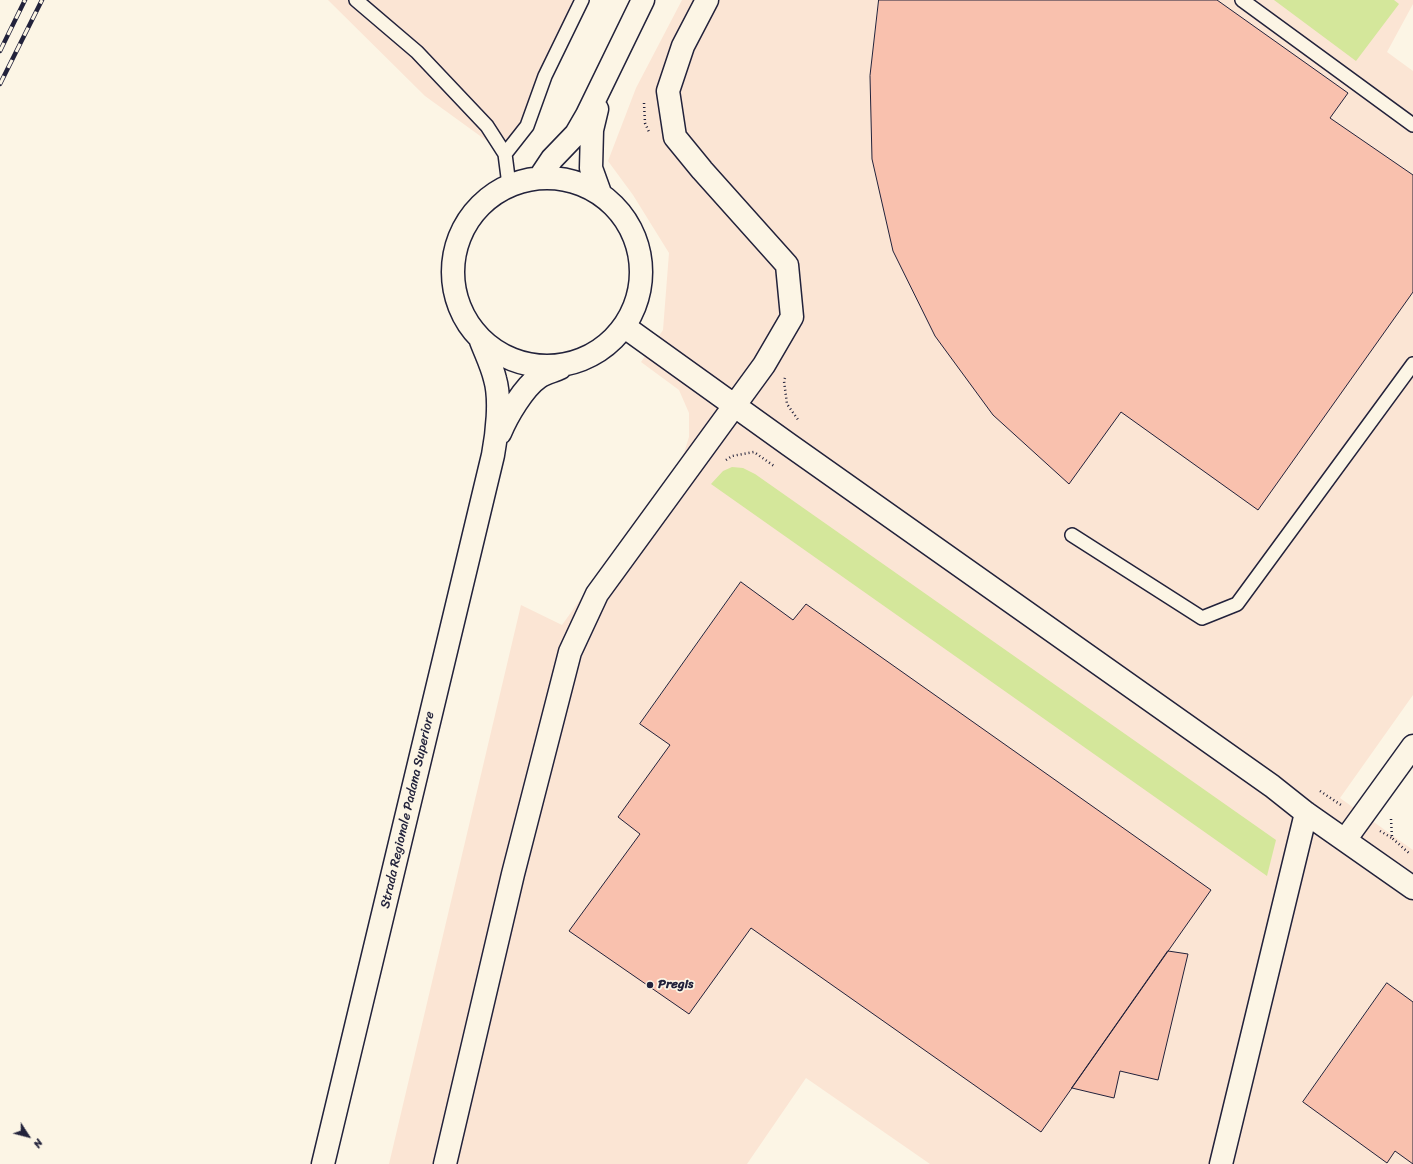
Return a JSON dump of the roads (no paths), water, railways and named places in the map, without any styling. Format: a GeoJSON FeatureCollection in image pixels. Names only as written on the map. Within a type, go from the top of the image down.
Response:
{"type":"FeatureCollection","features":[{"type":"Feature","properties":{"kind":"street"},"geometry":{"type":"LineString","coordinates":[[540,177],[552,159],[576,134],[587,116],[620,46],[644,0]]}},
{"type":"Feature","properties":{"kind":"street"},"geometry":{"type":"LineString","coordinates":[[445,1164],[513,874],[570,652],[597,594],[764,365],[792,317],[787,266],[702,170],[675,137],[668,91],[683,46],[707,0]]}},
{"type":"Feature","properties":{"kind":"street"},"geometry":{"type":"LineString","coordinates":[[600,193],[591,168],[592,130],[596,112],[620,46]]}},
{"type":"Feature","properties":{"kind":"street"},"geometry":{"type":"LineString","coordinates":[[540,177],[571,180],[600,193],[622,214],[636,240],[642,270],[638,299],[624,327],[609,344],[596,353],[590,357],[568,365],[545,367],[521,364],[500,355],[481,341],[462,316],[452,287],[453,256],[464,226],[483,202],[509,185],[540,177]]}},
{"type":"Feature","properties":{"kind":"street"},"geometry":{"type":"LineString","coordinates":[[624,327],[1272,786],[1306,813],[1413,888]]}},
{"type":"Feature","properties":{"kind":"street","name":"Strada Regionale Padana Superiore"},"geometry":{"type":"LineString","coordinates":[[323,1164],[493,455],[496,438],[498,407],[496,380],[481,341]]}},
{"type":"Feature","properties":{"kind":"street","name":"Strada Regionale Padana Superiore"},"geometry":{"type":"LineString","coordinates":[[493,455],[502,428],[514,406],[526,390],[540,376],[568,365]]}},
{"type":"Feature","properties":{"kind":"street"},"geometry":{"type":"LineString","coordinates":[[1344,840],[1413,746]]}},
{"type":"Feature","properties":{"kind":"street"},"geometry":{"type":"LineString","coordinates":[[1221,1164],[1306,813]]}},
{"type":"Feature","properties":{"kind":"lane"},"geometry":{"type":"LineString","coordinates":[[356,0],[417,52],[487,126],[504,154],[509,185]]}},
{"type":"Feature","properties":{"kind":"lane"},"geometry":{"type":"LineString","coordinates":[[504,154],[527,126],[545,76],[582,0]]}},
{"type":"Feature","properties":{"kind":"lane"},"geometry":{"type":"LineString","coordinates":[[1242,0],[1413,125]]}},
{"type":"Feature","properties":{"kind":"lane"},"geometry":{"type":"LineString","coordinates":[[1072,535],[1202,618],[1237,604],[1413,364]]}},
{"type":"Feature","properties":{"kind":"railway"},"geometry":{"type":"LineString","coordinates":[[0,51],[25,0]]}},
{"type":"Feature","properties":{"kind":"railway"},"geometry":{"type":"LineString","coordinates":[[0,84],[42,0]]}},
{"type":"Feature","properties":{"kind":"place","name":"Pregis"},"geometry":{"type":"Point","coordinates":[650,985]}}]}
